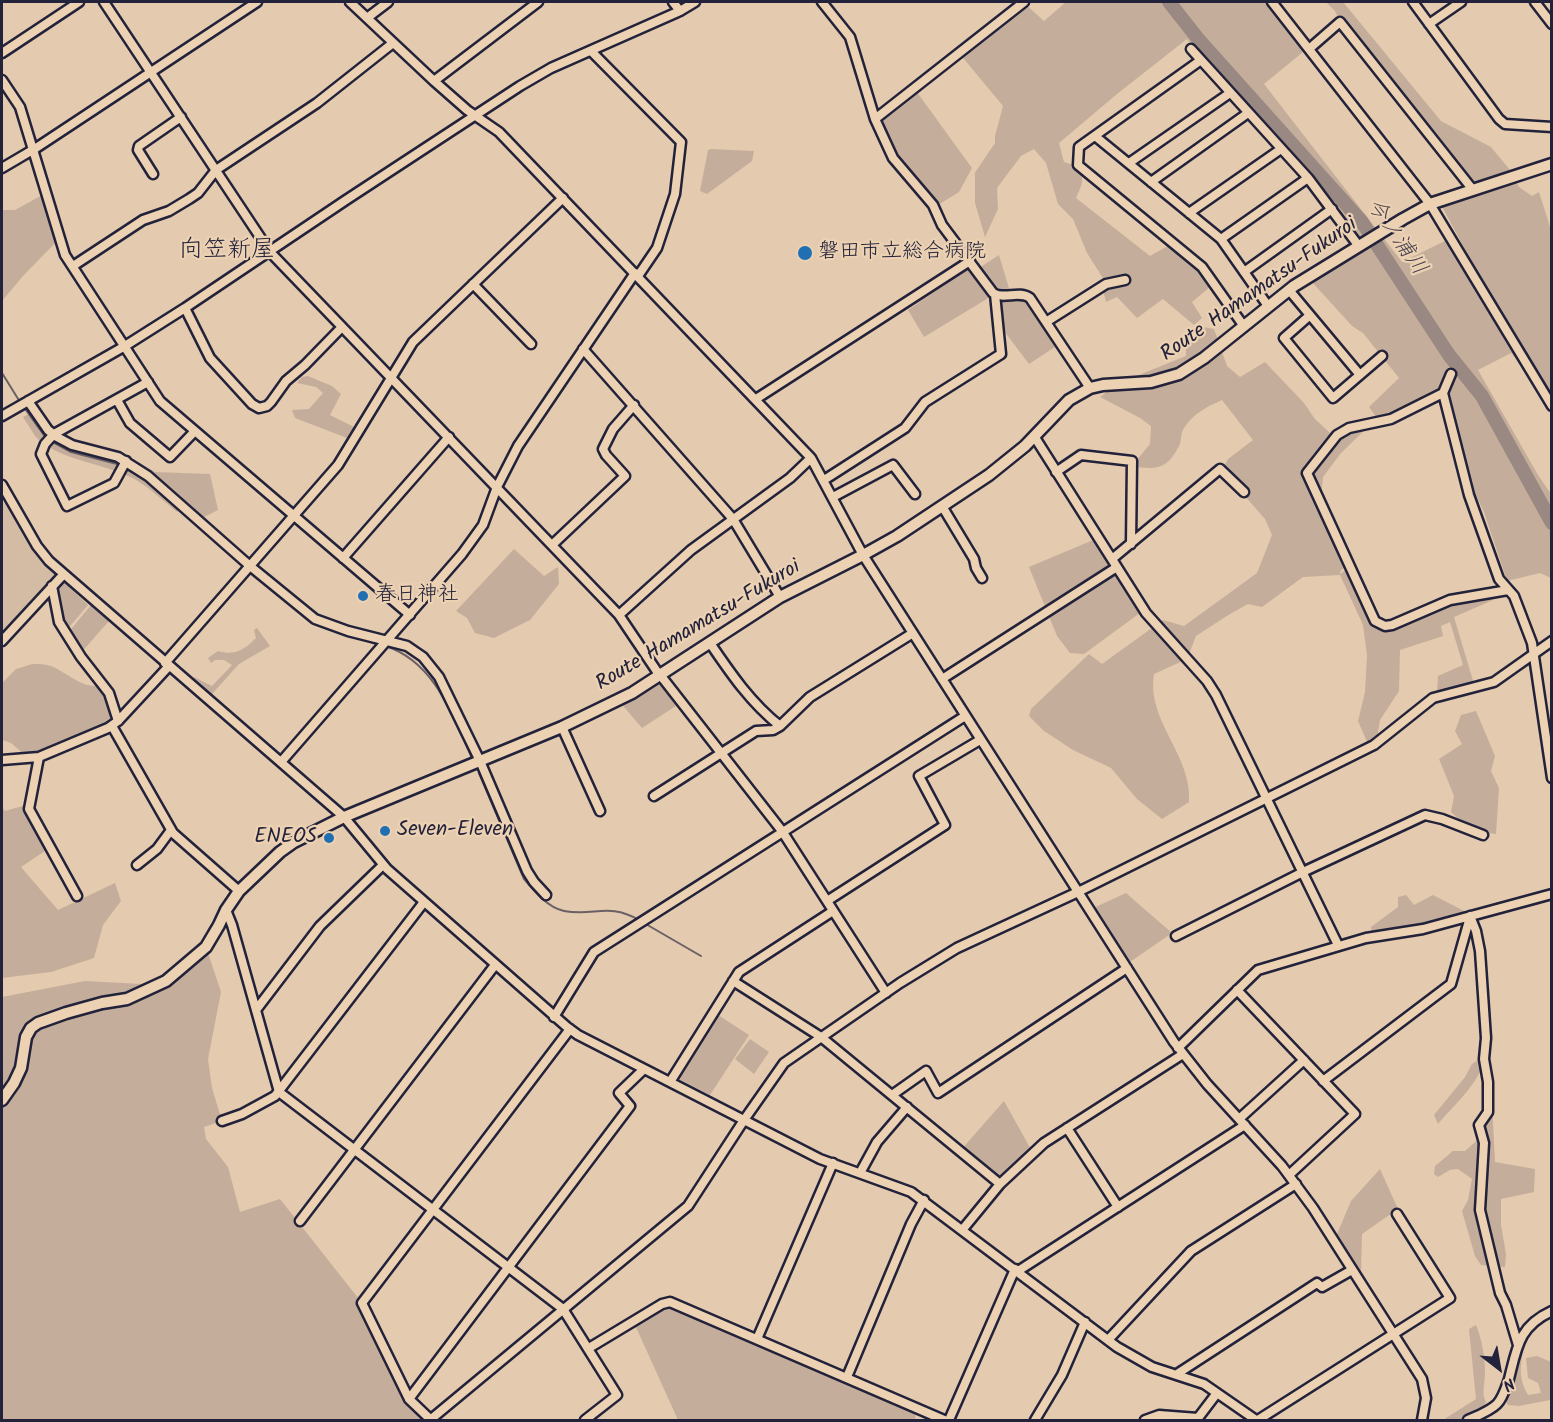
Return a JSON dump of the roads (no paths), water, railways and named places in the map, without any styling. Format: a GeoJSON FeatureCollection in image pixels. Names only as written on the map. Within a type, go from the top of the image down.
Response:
{"type":"FeatureCollection","features":[{"type":"Feature","properties":{"kind":"main road","name":"Route Hamamatsu-Fukuroi"},"geometry":{"type":"LineString","coordinates":[[2,1100],[21,1068],[26,1037],[30,1028],[66,1013],[127,999],[166,981],[206,947],[239,891],[280,852],[294,842],[344,817],[562,727],[618,700],[660,676],[780,597],[863,555],[942,506],[1011,459],[1069,400],[1090,388],[1119,383],[1151,382],[1179,374],[1204,358],[1289,290],[1378,233],[1430,204],[1551,164]]}},
{"type":"Feature","properties":{"kind":"street"},"geometry":{"type":"LineString","coordinates":[[2,53],[79,2]]}},
{"type":"Feature","properties":{"kind":"street"},"geometry":{"type":"LineString","coordinates":[[104,2],[270,252],[619,615],[660,676],[782,831],[886,993]]}},
{"type":"Feature","properties":{"kind":"street"},"geometry":{"type":"LineString","coordinates":[[2,168],[33,150],[257,2]]}},
{"type":"Feature","properties":{"kind":"street"},"geometry":{"type":"LineString","coordinates":[[350,2],[434,81],[474,115],[500,132],[811,458],[863,555],[1181,1051],[1296,1184],[1420,1376],[1425,1388],[1422,1420]]}},
{"type":"Feature","properties":{"kind":"street"},"geometry":{"type":"LineString","coordinates":[[367,18],[388,2]]}},
{"type":"Feature","properties":{"kind":"street"},"geometry":{"type":"LineString","coordinates":[[434,81],[538,2]]}},
{"type":"Feature","properties":{"kind":"street"},"geometry":{"type":"LineString","coordinates":[[673,2],[680,11]]}},
{"type":"Feature","properties":{"kind":"street"},"geometry":{"type":"LineString","coordinates":[[2,416],[125,346],[185,308],[474,115],[543,72],[680,11],[695,2]]}},
{"type":"Feature","properties":{"kind":"street"},"geometry":{"type":"LineString","coordinates":[[822,2],[850,37],[875,118],[893,158],[933,205],[942,225],[995,294],[1001,354],[925,402],[905,428],[824,480]]}},
{"type":"Feature","properties":{"kind":"street"},"geometry":{"type":"LineString","coordinates":[[1007,2],[1014,9]]}},
{"type":"Feature","properties":{"kind":"street"},"geometry":{"type":"LineString","coordinates":[[875,118],[1024,2]]}},
{"type":"Feature","properties":{"kind":"street"},"geometry":{"type":"LineString","coordinates":[[1272,2],[1430,204],[1551,406]]}},
{"type":"Feature","properties":{"kind":"street"},"geometry":{"type":"LineString","coordinates":[[1413,2],[1499,119],[1505,124],[1550,124]]}},
{"type":"Feature","properties":{"kind":"street"},"geometry":{"type":"LineString","coordinates":[[1429,24],[1461,2]]}},
{"type":"Feature","properties":{"kind":"street"},"geometry":{"type":"LineString","coordinates":[[1535,2],[1551,24]]}},
{"type":"Feature","properties":{"kind":"street"},"geometry":{"type":"LineString","coordinates":[[1310,49],[1340,22],[1473,190]]}},
{"type":"Feature","properties":{"kind":"street"},"geometry":{"type":"LineString","coordinates":[[73,266],[143,220],[169,211],[189,200],[198,193],[216,170],[316,103],[393,43]]}},
{"type":"Feature","properties":{"kind":"street"},"geometry":{"type":"LineString","coordinates":[[1191,49],[1308,178],[1358,245]]}},
{"type":"Feature","properties":{"kind":"street"},"geometry":{"type":"LineString","coordinates":[[281,762],[462,554],[483,525],[497,487],[519,446],[583,350],[657,248],[675,194],[681,142],[591,51]]}},
{"type":"Feature","properties":{"kind":"street"},"geometry":{"type":"LineString","coordinates":[[1201,60],[1079,147],[1078,165],[1202,267],[1243,326]]}},
{"type":"Feature","properties":{"kind":"street"},"geometry":{"type":"LineString","coordinates":[[2,80],[20,107],[65,255],[160,401],[410,615]]}},
{"type":"Feature","properties":{"kind":"street"},"geometry":{"type":"LineString","coordinates":[[1129,163],[1230,93]]}},
{"type":"Feature","properties":{"kind":"street"},"geometry":{"type":"LineString","coordinates":[[1151,182],[1248,112]]}},
{"type":"Feature","properties":{"kind":"street"},"geometry":{"type":"LineString","coordinates":[[153,174],[138,150],[139,146],[181,117]]}},
{"type":"Feature","properties":{"kind":"street"},"geometry":{"type":"LineString","coordinates":[[1095,136],[1221,239],[1268,306]]}},
{"type":"Feature","properties":{"kind":"street"},"geometry":{"type":"LineString","coordinates":[[1189,213],[1281,148]]}},
{"type":"Feature","properties":{"kind":"street"},"geometry":{"type":"LineString","coordinates":[[1221,239],[1308,178]]}},
{"type":"Feature","properties":{"kind":"street"},"geometry":{"type":"LineString","coordinates":[[2,760],[39,758],[115,723],[338,465],[413,342],[563,198]]}},
{"type":"Feature","properties":{"kind":"street"},"geometry":{"type":"LineString","coordinates":[[1244,272],[1332,209]]}},
{"type":"Feature","properties":{"kind":"street"},"geometry":{"type":"LineString","coordinates":[[756,399],[970,261]]}},
{"type":"Feature","properties":{"kind":"street"},"geometry":{"type":"LineString","coordinates":[[1046,322],[1106,284],[1125,280]]}},
{"type":"Feature","properties":{"kind":"street"},"geometry":{"type":"LineString","coordinates":[[473,284],[531,344]]}},
{"type":"Feature","properties":{"kind":"street"},"geometry":{"type":"LineString","coordinates":[[1289,290],[1360,375]]}},
{"type":"Feature","properties":{"kind":"street"},"geometry":{"type":"LineString","coordinates":[[995,294],[1030,297],[1090,388]]}},
{"type":"Feature","properties":{"kind":"street"},"geometry":{"type":"LineString","coordinates":[[185,308],[210,358],[252,404],[259,408],[267,406],[286,381],[305,366],[342,327]]}},
{"type":"Feature","properties":{"kind":"street"},"geometry":{"type":"LineString","coordinates":[[1309,316],[1284,338],[1334,398],[1382,356]]}},
{"type":"Feature","properties":{"kind":"street"},"geometry":{"type":"LineString","coordinates":[[583,350],[733,519],[780,597]]}},
{"type":"Feature","properties":{"kind":"street"},"geometry":{"type":"LineString","coordinates":[[1451,374],[1443,393],[1469,495],[1499,579],[1514,596],[1532,643],[1551,778]]}},
{"type":"Feature","properties":{"kind":"street"},"geometry":{"type":"LineString","coordinates":[[126,461],[114,483],[67,506],[41,454],[45,444],[54,434],[148,382]]}},
{"type":"Feature","properties":{"kind":"street"},"geometry":{"type":"LineString","coordinates":[[1443,393],[1391,419],[1349,428],[1336,435],[1307,473],[1375,621],[1385,626],[1392,625],[1450,600],[1508,590]]}},
{"type":"Feature","properties":{"kind":"street"},"geometry":{"type":"LineString","coordinates":[[117,400],[130,423],[170,457],[195,431]]}},
{"type":"Feature","properties":{"kind":"street"},"geometry":{"type":"LineString","coordinates":[[28,401],[54,434],[72,445],[118,457],[148,476],[250,566],[315,619],[348,631],[407,646],[423,657],[439,677],[480,761],[527,871],[546,895]]}},
{"type":"Feature","properties":{"kind":"street"},"geometry":{"type":"LineString","coordinates":[[552,545],[625,476],[606,456],[603,449],[613,429],[634,405]]}},
{"type":"Feature","properties":{"kind":"street"},"geometry":{"type":"LineString","coordinates":[[1034,436],[1146,613],[1207,681],[1216,695],[1338,945]]}},
{"type":"Feature","properties":{"kind":"street"},"geometry":{"type":"LineString","coordinates":[[343,558],[449,437]]}},
{"type":"Feature","properties":{"kind":"street"},"geometry":{"type":"LineString","coordinates":[[1056,472],[1081,455],[1132,461],[1131,544]]}},
{"type":"Feature","properties":{"kind":"street"},"geometry":{"type":"LineString","coordinates":[[619,615],[692,549],[790,478],[811,458]]}},
{"type":"Feature","properties":{"kind":"street"},"geometry":{"type":"LineString","coordinates":[[833,497],[893,465],[915,494]]}},
{"type":"Feature","properties":{"kind":"street"},"geometry":{"type":"LineString","coordinates":[[942,679],[1115,563],[1131,544],[1220,468],[1244,492]]}},
{"type":"Feature","properties":{"kind":"street"},"geometry":{"type":"LineString","coordinates":[[2,485],[37,546],[63,575],[344,817],[383,865],[554,1017],[570,1029],[744,1120],[833,1163],[901,1187],[924,1200],[1136,1359],[1204,1384],[1257,1420],[1450,1298],[1397,1214]]}},
{"type":"Feature","properties":{"kind":"street"},"geometry":{"type":"LineString","coordinates":[[942,506],[974,559],[982,578]]}},
{"type":"Feature","properties":{"kind":"street"},"geometry":{"type":"LineString","coordinates":[[2,641],[63,575]]}},
{"type":"Feature","properties":{"kind":"street"},"geometry":{"type":"LineString","coordinates":[[52,586],[59,622],[81,657],[109,693],[115,723],[171,830],[239,891]]}},
{"type":"Feature","properties":{"kind":"street"},"geometry":{"type":"LineString","coordinates":[[654,796],[756,731],[773,730],[780,726],[810,697],[913,633]]}},
{"type":"Feature","properties":{"kind":"street"},"geometry":{"type":"LineString","coordinates":[[570,1029],[362,1303],[409,1399],[430,1420],[687,1206],[784,1063],[821,1037],[957,948],[1078,892],[1374,746],[1432,698],[1494,682],[1551,641]]}},
{"type":"Feature","properties":{"kind":"street"},"geometry":{"type":"LineString","coordinates":[[710,643],[737,683],[780,726]]}},
{"type":"Feature","properties":{"kind":"street"},"geometry":{"type":"LineString","coordinates":[[554,1017],[594,952],[965,716]]}},
{"type":"Feature","properties":{"kind":"street"},"geometry":{"type":"LineString","coordinates":[[562,727],[600,811]]}},
{"type":"Feature","properties":{"kind":"street"},"geometry":{"type":"LineString","coordinates":[[827,901],[945,825],[920,776],[980,740]]}},
{"type":"Feature","properties":{"kind":"street"},"geometry":{"type":"LineString","coordinates":[[39,758],[29,809],[77,896]]}},
{"type":"Feature","properties":{"kind":"street"},"geometry":{"type":"LineString","coordinates":[[1176,936],[1302,872],[1425,815],[1483,835]]}},
{"type":"Feature","properties":{"kind":"street"},"geometry":{"type":"LineString","coordinates":[[137,865],[157,849],[171,830]]}},
{"type":"Feature","properties":{"kind":"street"},"geometry":{"type":"LineString","coordinates":[[256,1010],[320,926],[383,865]]}},
{"type":"Feature","properties":{"kind":"street"},"geometry":{"type":"LineString","coordinates":[[963,1229],[1000,1184],[1044,1143],[1181,1051],[1258,970],[1338,945],[1423,929],[1551,894]]}},
{"type":"Feature","properties":{"kind":"street"},"geometry":{"type":"LineString","coordinates":[[222,1121],[242,1114],[279,1092],[424,902]]}},
{"type":"Feature","properties":{"kind":"street"},"geometry":{"type":"LineString","coordinates":[[226,910],[279,1092],[564,1310],[617,1395],[585,1420]]}},
{"type":"Feature","properties":{"kind":"street"},"geometry":{"type":"LineString","coordinates":[[670,1082],[739,972],[833,911]]}},
{"type":"Feature","properties":{"kind":"street"},"geometry":{"type":"LineString","coordinates":[[1323,1081],[1451,984],[1470,916]]}},
{"type":"Feature","properties":{"kind":"street"},"geometry":{"type":"LineString","coordinates":[[1470,916],[1480,951],[1486,1038],[1484,1059],[1488,1082],[1488,1112],[1479,1125],[1485,1143],[1480,1210],[1500,1293],[1518,1345]]}},
{"type":"Feature","properties":{"kind":"street"},"geometry":{"type":"LineString","coordinates":[[206,947],[209,958]]}},
{"type":"Feature","properties":{"kind":"street"},"geometry":{"type":"LineString","coordinates":[[300,1221],[495,965]]}},
{"type":"Feature","properties":{"kind":"street"},"geometry":{"type":"LineString","coordinates":[[892,1095],[926,1071],[938,1093],[1127,968]]}},
{"type":"Feature","properties":{"kind":"street"},"geometry":{"type":"LineString","coordinates":[[733,981],[821,1037],[1000,1184]]}},
{"type":"Feature","properties":{"kind":"street"},"geometry":{"type":"LineString","coordinates":[[1237,990],[1355,1114],[1289,1175]]}},
{"type":"Feature","properties":{"kind":"street"},"geometry":{"type":"LineString","coordinates":[[949,1420],[1016,1270],[1118,1207],[1242,1122],[1304,1060]]}},
{"type":"Feature","properties":{"kind":"street"},"geometry":{"type":"LineString","coordinates":[[409,1399],[630,1106],[619,1093],[644,1069]]}},
{"type":"Feature","properties":{"kind":"street"},"geometry":{"type":"LineString","coordinates":[[860,1173],[877,1142],[907,1107]]}},
{"type":"Feature","properties":{"kind":"street"},"geometry":{"type":"LineString","coordinates":[[1067,1128],[1118,1207]]}},
{"type":"Feature","properties":{"kind":"street"},"geometry":{"type":"LineString","coordinates":[[757,1340],[833,1163]]}},
{"type":"Feature","properties":{"kind":"street"},"geometry":{"type":"LineString","coordinates":[[1108,1340],[1191,1251],[1296,1184]]}},
{"type":"Feature","properties":{"kind":"street"},"geometry":{"type":"LineString","coordinates":[[847,1377],[911,1224],[924,1200]]}},
{"type":"Feature","properties":{"kind":"street"},"geometry":{"type":"LineString","coordinates":[[1177,1374],[1317,1283],[1322,1287],[1352,1270]]}},
{"type":"Feature","properties":{"kind":"street"},"geometry":{"type":"LineString","coordinates":[[589,1348],[662,1304],[670,1302],[944,1420]]}},
{"type":"Feature","properties":{"kind":"street"},"geometry":{"type":"LineString","coordinates":[[1468,1420],[1497,1404],[1506,1389],[1518,1345],[1531,1323],[1551,1311]]}},
{"type":"Feature","properties":{"kind":"street"},"geometry":{"type":"LineString","coordinates":[[1035,1420],[1062,1375],[1085,1322]]}},
{"type":"Feature","properties":{"kind":"street"},"geometry":{"type":"LineString","coordinates":[[1145,1420],[1159,1414],[1198,1418],[1217,1393]]}},
{"type":"Feature","properties":{"kind":"waterway","name":"今ノ浦川"},"geometry":{"type":"LineString","coordinates":[[1169,2],[1199,40],[1362,222],[1449,355],[1482,396],[1552,523]]}},
{"type":"Feature","properties":{"kind":"waterway"},"geometry":{"type":"LineString","coordinates":[[2,373],[20,402]]}},
{"type":"Feature","properties":{"kind":"waterway"},"geometry":{"type":"LineString","coordinates":[[23,406],[46,438]]}},
{"type":"Feature","properties":{"kind":"waterway"},"geometry":{"type":"LineString","coordinates":[[51,441],[71,452],[117,464],[140,476]]}},
{"type":"Feature","properties":{"kind":"waterway"},"geometry":{"type":"LineString","coordinates":[[145,479],[246,568]]}},
{"type":"Feature","properties":{"kind":"waterway"},"geometry":{"type":"LineString","coordinates":[[269,587],[300,612]]}},
{"type":"Feature","properties":{"kind":"waterway"},"geometry":{"type":"LineString","coordinates":[[356,637],[380,645]]}},
{"type":"Feature","properties":{"kind":"waterway"},"geometry":{"type":"LineString","coordinates":[[385,646],[402,653],[429,676],[448,707],[471,756]]}},
{"type":"Feature","properties":{"kind":"waterway"},"geometry":{"type":"LineString","coordinates":[[479,773],[524,879],[532,889],[552,906],[564,911],[610,911],[639,920]]}},
{"type":"Feature","properties":{"kind":"waterway"},"geometry":{"type":"LineString","coordinates":[[644,923],[701,956]]}},
{"type":"Feature","properties":{"kind":"place","name":"磐田市立総合病院"},"geometry":{"type":"Point","coordinates":[805,253]}},
{"type":"Feature","properties":{"kind":"place","name":"春日神社"},"geometry":{"type":"Point","coordinates":[363,596]}},
{"type":"Feature","properties":{"kind":"place","name":"Seven-Eleven"},"geometry":{"type":"Point","coordinates":[385,831]}},
{"type":"Feature","properties":{"kind":"place","name":"ENEOS"},"geometry":{"type":"Point","coordinates":[329,838]}},
{"type":"Feature","properties":{"kind":"district","name":"向笠新屋"},"geometry":{"type":"Point","coordinates":[227,252]}}]}
